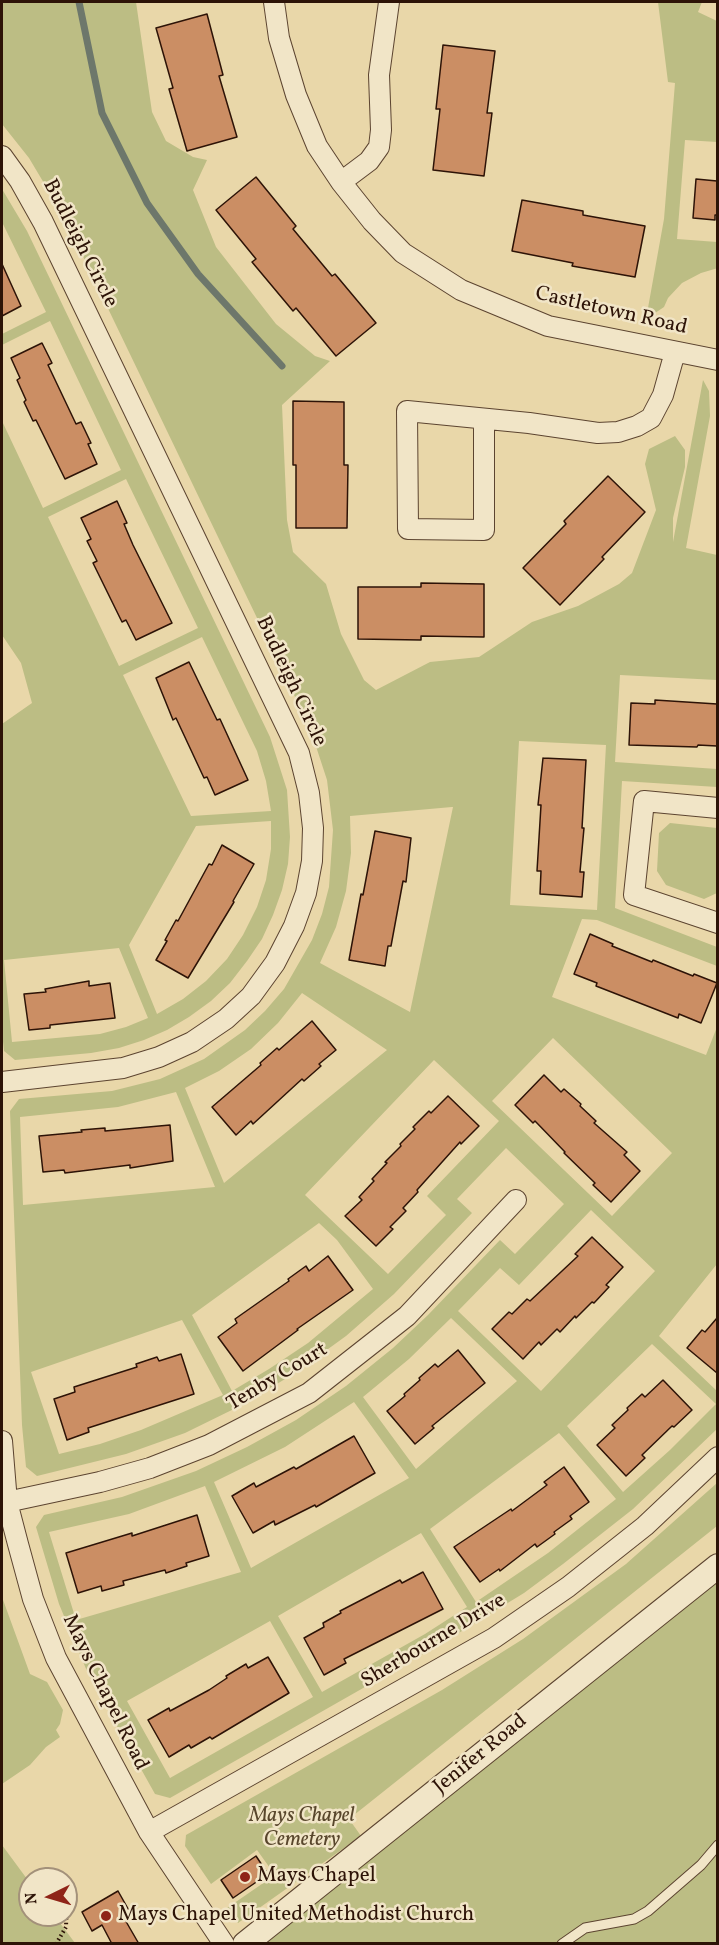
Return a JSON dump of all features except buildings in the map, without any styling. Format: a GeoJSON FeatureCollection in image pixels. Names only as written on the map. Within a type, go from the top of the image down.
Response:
{"type":"FeatureCollection","features":[{"type":"Feature","properties":{"kind":"street","name":"Castletown Road"},"geometry":{"type":"LineString","coordinates":[[274,2],[279,38],[296,95],[317,146],[341,182],[372,221],[403,253],[461,290],[548,326],[717,360]]}},
{"type":"Feature","properties":{"kind":"street"},"geometry":{"type":"LineString","coordinates":[[341,182],[369,161],[379,147],[381,130],[379,75],[389,2]]}},
{"type":"Feature","properties":{"kind":"street","name":"Budleigh Circle"},"geometry":{"type":"LineString","coordinates":[[2,156],[20,181],[43,222],[299,753],[309,793],[313,828],[312,861],[306,892],[294,926],[275,963],[251,996],[226,1019],[192,1042],[123,1068],[2,1082]]}},
{"type":"Feature","properties":{"kind":"street"},"geometry":{"type":"LineString","coordinates":[[484,419],[484,530],[408,530],[407,411],[484,419],[598,433],[618,432],[637,426],[651,418],[663,395],[675,352]]}},
{"type":"Feature","properties":{"kind":"street"},"geometry":{"type":"LineString","coordinates":[[717,808],[644,801],[634,895],[717,922]]}},
{"type":"Feature","properties":{"kind":"street","name":"Tenby Court"},"geometry":{"type":"LineString","coordinates":[[4,1502],[100,1482],[150,1468],[209,1445],[309,1393],[407,1316],[516,1200]]}},
{"type":"Feature","properties":{"kind":"street","name":"Mays Chapel Road"},"geometry":{"type":"LineString","coordinates":[[2,1441],[4,1502],[33,1599],[56,1658],[149,1832],[224,1944]]}},
{"type":"Feature","properties":{"kind":"street","name":"Sherbourne Drive"},"geometry":{"type":"LineString","coordinates":[[149,1832],[494,1638],[568,1587],[645,1526],[717,1457]]}},
{"type":"Feature","properties":{"kind":"street","name":"Jenifer Road"},"geometry":{"type":"LineString","coordinates":[[245,1944],[717,1566]]}},
{"type":"Feature","properties":{"kind":"lane"},"geometry":{"type":"LineString","coordinates":[[562,1944],[585,1928],[634,1919],[648,1911],[701,1865],[717,1845]]}},
{"type":"Feature","properties":{"kind":"path"},"geometry":{"type":"LineString","coordinates":[[56,1944],[66,1927]]}},
{"type":"Feature","properties":{"kind":"green space"},"geometry":{"type":"Polygon","coordinates":[[[2,2],[136,2],[152,112],[166,141],[193,157],[207,160],[193,190],[216,247],[276,324],[315,356],[330,361],[282,405],[287,520],[293,552],[326,584],[341,634],[364,680],[376,690],[430,662],[479,657],[532,622],[578,606],[619,584],[632,573],[656,510],[645,464],[649,449],[675,436],[685,450],[685,467],[673,518],[673,542],[703,380],[709,391],[710,416],[686,548],[717,555],[717,680],[620,675],[615,762],[717,769],[717,787],[622,781],[615,908],[717,947],[717,966],[597,920],[582,919],[552,997],[706,1055],[717,1027],[717,1264],[659,1336],[717,1391],[717,1429],[633,1509],[524,1593],[444,1642],[170,1798],[155,1794],[89,1676],[59,1604],[36,1527],[44,1515],[122,1497],[196,1471],[296,1420],[346,1386],[393,1348],[500,1240],[515,1254],[564,1204],[506,1148],[457,1199],[472,1213],[394,1294],[346,1336],[295,1373],[242,1405],[185,1433],[126,1454],[37,1476],[26,1467],[22,1425],[10,1111],[19,1099],[112,1091],[160,1079],[204,1059],[245,1030],[284,989],[312,940],[329,887],[333,830],[327,780],[310,728],[63,215],[29,158],[2,124],[2,2]],[[519,741],[510,905],[597,910],[606,745],[519,741]],[[453,807],[350,816],[351,853],[346,891],[336,927],[320,963],[410,1012],[453,807]],[[302,993],[278,1023],[251,1049],[219,1071],[185,1088],[224,1183],[387,1050],[302,993]],[[553,1038],[492,1101],[612,1216],[672,1153],[553,1038]],[[434,1060],[305,1195],[388,1274],[446,1215],[427,1196],[499,1121],[434,1060]],[[176,1092],[118,1107],[20,1117],[23,1205],[215,1187],[176,1092]],[[591,1210],[519,1285],[500,1268],[458,1311],[541,1391],[655,1271],[591,1210]],[[319,1223],[192,1315],[232,1391],[308,1343],[373,1289],[337,1240],[319,1223]],[[451,1318],[409,1359],[363,1397],[416,1469],[517,1381],[451,1318]],[[182,1320],[31,1372],[59,1454],[100,1444],[141,1430],[223,1395],[182,1320]],[[652,1344],[567,1426],[623,1492],[716,1404],[652,1344]],[[354,1402],[285,1447],[214,1482],[251,1568],[409,1478],[354,1402]],[[559,1433],[430,1529],[476,1602],[548,1553],[616,1499],[559,1433]],[[205,1486],[129,1514],[49,1532],[76,1620],[241,1572],[205,1486]],[[421,1533],[278,1616],[322,1692],[425,1634],[467,1607],[421,1533]],[[270,1621],[127,1701],[170,1778],[313,1697],[270,1621]]]}},
{"type":"Feature","properties":{"kind":"green space"},"geometry":{"type":"Polygon","coordinates":[[[658,2],[702,2],[698,12],[717,21],[717,142],[685,140],[677,239],[717,242],[718,268],[701,273],[682,283],[668,298],[664,307],[646,319],[664,219],[675,83],[668,82],[658,2]]]}},
{"type":"Feature","properties":{"kind":"green space"},"geometry":{"type":"Polygon","coordinates":[[[2,189],[27,231],[270,737],[287,790],[290,837],[288,864],[282,890],[262,939],[230,983],[211,1001],[167,1030],[119,1048],[15,1060],[4,1051],[2,1032],[2,724],[32,703],[21,663],[2,635],[2,421],[43,508],[121,470],[50,321],[2,345],[2,334],[46,312],[2,222],[2,189]],[[126,479],[48,517],[119,666],[198,628],[126,479]],[[202,637],[123,675],[191,816],[271,811],[266,781],[257,751],[202,637]],[[271,821],[196,826],[129,945],[157,1014],[183,999],[206,981],[227,959],[243,935],[257,907],[266,880],[271,849],[271,821]],[[119,948],[4,960],[12,1042],[100,1034],[148,1018],[119,948]]]}},
{"type":"Feature","properties":{"kind":"green space"},"geometry":{"type":"Polygon","coordinates":[[[670,823],[717,828],[717,893],[704,899],[666,885],[657,871],[659,833],[670,823]]]}},
{"type":"Feature","properties":{"kind":"green space","name":"Mays Chapel Cemetery"},"geometry":{"type":"Polygon","coordinates":[[[717,1483],[717,1526],[349,1819],[361,1836],[238,1923],[227,1908],[275,1875],[257,1850],[211,1884],[185,1846],[186,1835],[442,1690],[523,1639],[626,1564],[717,1483]]]}},
{"type":"Feature","properties":{"kind":"green space"},"geometry":{"type":"Polygon","coordinates":[[[717,1579],[717,1943],[266,1944],[281,1931],[717,1579]]]}},
{"type":"Feature","properties":{"kind":"green space"},"geometry":{"type":"Polygon","coordinates":[[[2,1597],[30,1674],[47,1682],[63,1710],[56,1730],[60,1737],[46,1747],[30,1765],[2,1784],[2,1597]]]}},
{"type":"Feature","properties":{"kind":"green space"},"geometry":{"type":"Polygon","coordinates":[[[2,1845],[18,1867],[18,1927],[63,1927],[75,1943],[2,1943],[2,1845]]]}},
{"type":"Feature","properties":{"kind":"waterway"},"geometry":{"type":"LineString","coordinates":[[79,2],[102,113],[147,203],[198,274],[282,366]]}},
{"type":"Feature","properties":{"kind":"place","name":"Mays Chapel"},"geometry":{"type":"Point","coordinates":[245,1877]}},
{"type":"Feature","properties":{"kind":"place","name":"Mays Chapel United Methodist Church"},"geometry":{"type":"Point","coordinates":[106,1916]}}]}
